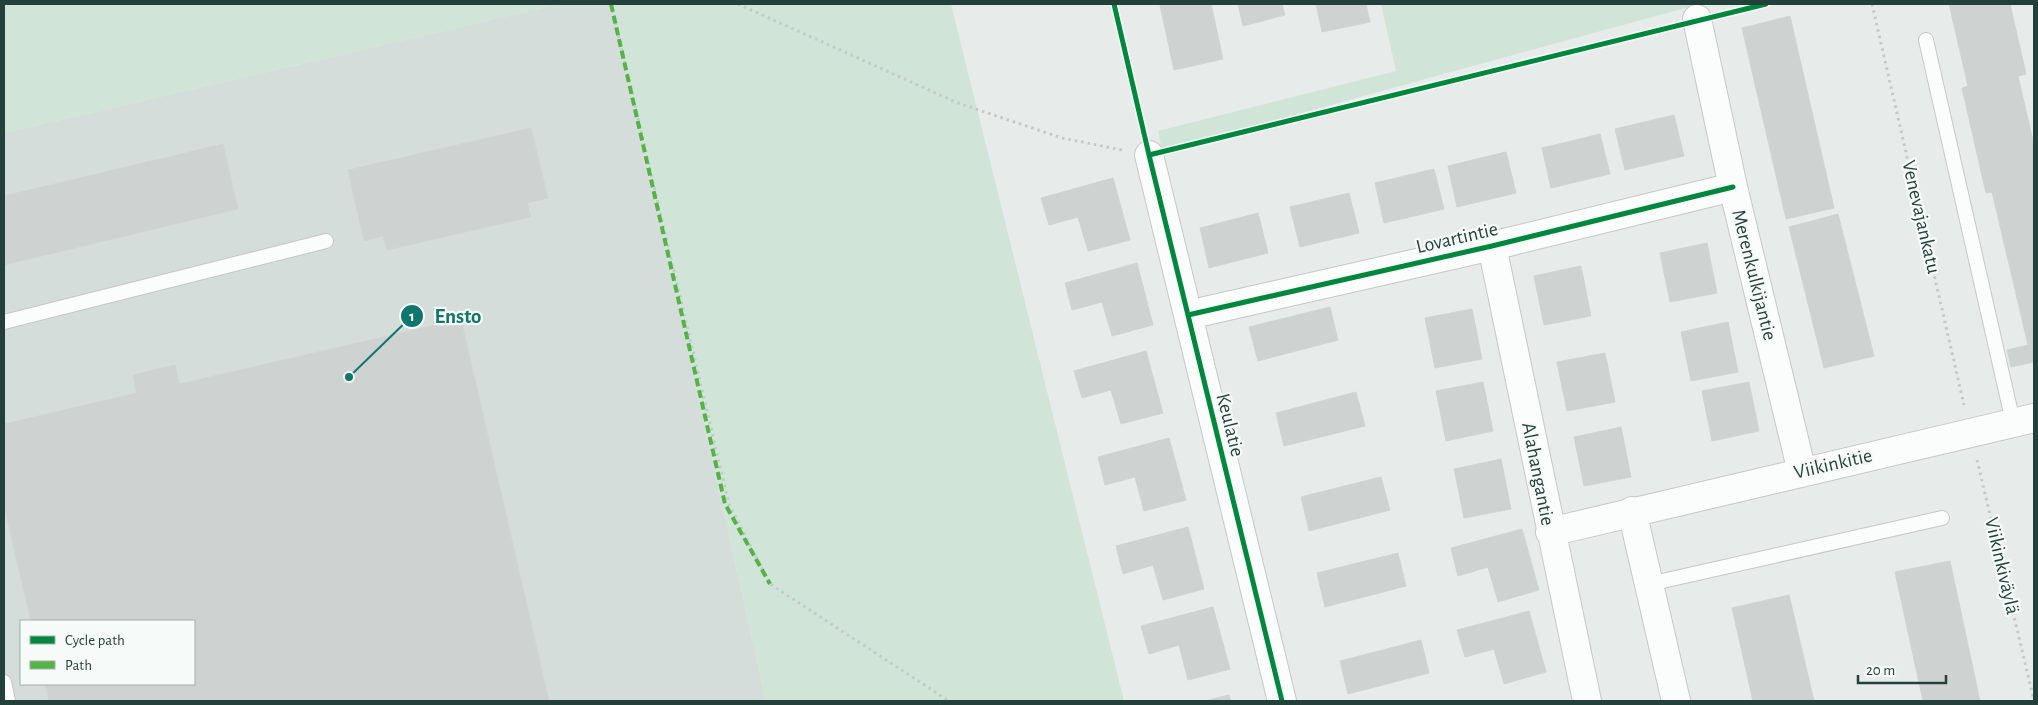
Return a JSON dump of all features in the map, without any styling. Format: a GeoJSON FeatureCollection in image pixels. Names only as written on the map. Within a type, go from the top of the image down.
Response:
{"type":"FeatureCollection","features":[{"type":"Feature","properties":{"kind":"street","name":"Merenkulkijantie"},"geometry":{"type":"LineString","coordinates":[[1697,19],[1733,187],[1802,472]]}},
{"type":"Feature","properties":{"kind":"street","name":"Keulatie"},"geometry":{"type":"LineString","coordinates":[[1149,155],[1282,701]]}},
{"type":"Feature","properties":{"kind":"street","name":"Lovartintie"},"geometry":{"type":"LineString","coordinates":[[1188,315],[1492,246],[1733,187]]}},
{"type":"Feature","properties":{"kind":"street","name":"Alahangantie"},"geometry":{"type":"LineString","coordinates":[[1492,246],[1586,701]]}},
{"type":"Feature","properties":{"kind":"street","name":"Viikinkitie"},"geometry":{"type":"LineString","coordinates":[[1550,532],[1970,431],[2024,420]]}},
{"type":"Feature","properties":{"kind":"street"},"geometry":{"type":"LineString","coordinates":[[1632,511],[1649,584],[1671,700]]}},
{"type":"Feature","properties":{"kind":"lane"},"geometry":{"type":"LineString","coordinates":[[1926,40],[2024,420]]}},
{"type":"Feature","properties":{"kind":"lane"},"geometry":{"type":"LineString","coordinates":[[4,322],[326,241]]}},
{"type":"Feature","properties":{"kind":"lane"},"geometry":{"type":"LineString","coordinates":[[1649,584],[1942,518]]}},
{"type":"Feature","properties":{"kind":"lane"},"geometry":{"type":"LineString","coordinates":[[4,682],[8,701]]}},
{"type":"Feature","properties":{"kind":"path"},"geometry":{"type":"LineString","coordinates":[[611,4],[729,504],[770,584],[949,701]]}},
{"type":"Feature","properties":{"kind":"path"},"geometry":{"type":"LineString","coordinates":[[738,4],[958,103],[1062,138],[1149,155]]}},
{"type":"Feature","properties":{"kind":"shaded area"},"geometry":{"type":"Polygon","coordinates":[[[560,4],[611,4],[766,701],[4,701],[4,133],[560,4]]]}},
{"type":"Feature","properties":{"kind":"green space"},"geometry":{"type":"Polygon","coordinates":[[[4,4],[561,4],[4,133],[4,4]]]}},
{"type":"Feature","properties":{"kind":"green space"},"geometry":{"type":"Polygon","coordinates":[[[611,4],[951,4],[1124,701],[766,701],[611,4]]]}},
{"type":"Feature","properties":{"kind":"green space"},"geometry":{"type":"Polygon","coordinates":[[[1381,4],[1689,4],[1689,7],[1162,151],[1158,131],[1396,71],[1381,4]]]}},
{"type":"Feature","properties":{"kind":"building"},"geometry":{"type":"Polygon","coordinates":[[[1211,4],[1223,59],[1174,70],[1160,5],[1211,4]]]}},
{"type":"Feature","properties":{"kind":"building"},"geometry":{"type":"Polygon","coordinates":[[[1238,4],[1282,4],[1285,15],[1243,26],[1238,4]]]}},
{"type":"Feature","properties":{"kind":"building"},"geometry":{"type":"Polygon","coordinates":[[[1316,4],[1366,4],[1370,22],[1322,32],[1316,4]]]}},
{"type":"Feature","properties":{"kind":"building"},"geometry":{"type":"Polygon","coordinates":[[[1949,4],[2010,4],[2026,74],[2018,76],[2034,145],[2034,362],[2011,367],[2007,350],[2028,345],[1992,192],[1986,193],[1962,88],[1968,86],[1949,4]]]}},
{"type":"Feature","properties":{"kind":"building"},"geometry":{"type":"Polygon","coordinates":[[[1790,16],[1834,208],[1786,219],[1742,28],[1790,16]]]}},
{"type":"Feature","properties":{"kind":"building"},"geometry":{"type":"Polygon","coordinates":[[[1674,115],[1684,156],[1625,170],[1615,129],[1674,115]]]}},
{"type":"Feature","properties":{"kind":"building"},"geometry":{"type":"Polygon","coordinates":[[[531,128],[548,198],[527,203],[531,217],[387,250],[383,236],[364,241],[348,170],[531,128]]]}},
{"type":"Feature","properties":{"kind":"building"},"geometry":{"type":"Polygon","coordinates":[[[1600,134],[1610,174],[1551,188],[1542,148],[1600,134]]]}},
{"type":"Feature","properties":{"kind":"building"},"geometry":{"type":"Polygon","coordinates":[[[223,144],[238,209],[4,265],[4,196],[223,144]]]}},
{"type":"Feature","properties":{"kind":"building"},"geometry":{"type":"Polygon","coordinates":[[[1506,152],[1516,193],[1457,207],[1448,166],[1506,152]]]}},
{"type":"Feature","properties":{"kind":"building"},"geometry":{"type":"Polygon","coordinates":[[[1434,169],[1444,209],[1384,223],[1375,183],[1434,169]]]}},
{"type":"Feature","properties":{"kind":"building"},"geometry":{"type":"Polygon","coordinates":[[[1113,178],[1130,240],[1088,251],[1078,217],[1049,225],[1041,198],[1113,178]]]}},
{"type":"Feature","properties":{"kind":"building"},"geometry":{"type":"Polygon","coordinates":[[[1349,193],[1359,233],[1300,247],[1290,207],[1349,193]]]}},
{"type":"Feature","properties":{"kind":"building"},"geometry":{"type":"Polygon","coordinates":[[[1258,213],[1268,253],[1209,268],[1200,228],[1258,213]]]}},
{"type":"Feature","properties":{"kind":"building"},"geometry":{"type":"Polygon","coordinates":[[[1838,214],[1874,356],[1824,368],[1789,227],[1838,214]]]}},
{"type":"Feature","properties":{"kind":"building"},"geometry":{"type":"Polygon","coordinates":[[[1707,243],[1717,293],[1670,302],[1660,253],[1707,243]]]}},
{"type":"Feature","properties":{"kind":"building"},"geometry":{"type":"Polygon","coordinates":[[[1137,263],[1153,325],[1112,336],[1102,302],[1072,310],[1065,283],[1137,263]]]}},
{"type":"Feature","properties":{"kind":"building"},"geometry":{"type":"Polygon","coordinates":[[[1581,266],[1591,316],[1544,325],[1534,276],[1581,266]]]}},
{"type":"Feature","properties":{"kind":"building"},"geometry":{"type":"Polygon","coordinates":[[[1330,307],[1338,340],[1258,361],[1249,327],[1330,307]]]}},
{"type":"Feature","properties":{"kind":"building"},"geometry":{"type":"Polygon","coordinates":[[[1472,309],[1482,359],[1435,368],[1425,318],[1472,309]]]}},
{"type":"Feature","properties":{"kind":"building"},"geometry":{"type":"Polygon","coordinates":[[[461,319],[549,701],[49,701],[45,685],[195,685],[195,620],[31,620],[4,506],[4,424],[137,393],[133,375],[175,365],[179,384],[461,319]]]}},
{"type":"Feature","properties":{"kind":"building"},"geometry":{"type":"Polygon","coordinates":[[[1728,322],[1738,372],[1691,381],[1681,332],[1728,322]]]}},
{"type":"Feature","properties":{"kind":"building"},"geometry":{"type":"Polygon","coordinates":[[[1146,351],[1163,413],[1121,424],[1111,390],[1082,398],[1074,371],[1146,351]]]}},
{"type":"Feature","properties":{"kind":"building"},"geometry":{"type":"Polygon","coordinates":[[[1605,353],[1615,402],[1567,411],[1557,362],[1605,353]]]}},
{"type":"Feature","properties":{"kind":"building"},"geometry":{"type":"Polygon","coordinates":[[[1483,382],[1493,431],[1446,441],[1436,391],[1483,382]]]}},
{"type":"Feature","properties":{"kind":"building"},"geometry":{"type":"Polygon","coordinates":[[[1749,382],[1759,431],[1712,441],[1702,391],[1749,382]]]}},
{"type":"Feature","properties":{"kind":"building"},"geometry":{"type":"Polygon","coordinates":[[[1356,392],[1365,426],[1284,446],[1276,413],[1356,392]]]}},
{"type":"Feature","properties":{"kind":"building"},"geometry":{"type":"Polygon","coordinates":[[[1621,427],[1631,477],[1584,486],[1574,437],[1621,427]]]}},
{"type":"Feature","properties":{"kind":"building"},"geometry":{"type":"Polygon","coordinates":[[[1169,438],[1186,500],[1144,511],[1135,477],[1105,485],[1098,457],[1169,438]]]}},
{"type":"Feature","properties":{"kind":"building"},"geometry":{"type":"Polygon","coordinates":[[[1501,459],[1511,509],[1464,518],[1454,469],[1501,459]]]}},
{"type":"Feature","properties":{"kind":"building"},"geometry":{"type":"Polygon","coordinates":[[[1381,477],[1390,510],[1309,531],[1301,497],[1381,477]]]}},
{"type":"Feature","properties":{"kind":"building"},"geometry":{"type":"Polygon","coordinates":[[[1188,527],[1204,589],[1163,600],[1153,565],[1123,574],[1116,546],[1188,527]]]}},
{"type":"Feature","properties":{"kind":"building"},"geometry":{"type":"Polygon","coordinates":[[[1522,529],[1539,590],[1498,602],[1488,567],[1458,576],[1451,548],[1522,529]]]}},
{"type":"Feature","properties":{"kind":"building"},"geometry":{"type":"Polygon","coordinates":[[[1398,553],[1406,586],[1325,607],[1317,573],[1398,553]]]}},
{"type":"Feature","properties":{"kind":"building"},"geometry":{"type":"Polygon","coordinates":[[[1950,561],[1980,701],[1923,701],[1895,572],[1950,561]]]}},
{"type":"Feature","properties":{"kind":"building"},"geometry":{"type":"Polygon","coordinates":[[[1789,595],[1814,701],[1753,701],[1732,608],[1789,595]]]}},
{"type":"Feature","properties":{"kind":"building"},"geometry":{"type":"Polygon","coordinates":[[[1213,607],[1230,669],[1188,680],[1179,645],[1149,654],[1141,626],[1213,607]]]}},
{"type":"Feature","properties":{"kind":"building"},"geometry":{"type":"Polygon","coordinates":[[[1529,611],[1546,672],[1504,684],[1494,649],[1465,657],[1457,630],[1529,611]]]}},
{"type":"Feature","properties":{"kind":"building"},"geometry":{"type":"Polygon","coordinates":[[[1421,640],[1429,673],[1348,694],[1340,661],[1421,640]]]}},
{"type":"Feature","properties":{"kind":"building"},"geometry":{"type":"Polygon","coordinates":[[[1229,695],[1231,701],[1205,701],[1229,695]]]}},
{"type":"Feature","properties":{"kind":"marked path"},"geometry":{"type":"LineString","coordinates":[[611,4],[725,504],[770,584]]}},
{"type":"Feature","properties":{"kind":"cycle path"},"geometry":{"type":"LineString","coordinates":[[1114,4],[1149,155],[1766,4]]}},
{"type":"Feature","properties":{"kind":"cycle path"},"geometry":{"type":"LineString","coordinates":[[1149,155],[1282,701]]}},
{"type":"Feature","properties":{"kind":"cycle path"},"geometry":{"type":"LineString","coordinates":[[1188,315],[1492,246],[1733,187]]}},
{"type":"Feature","properties":{"kind":"place","name":"Ensto"},"geometry":{"type":"Point","coordinates":[349,377]}}]}
